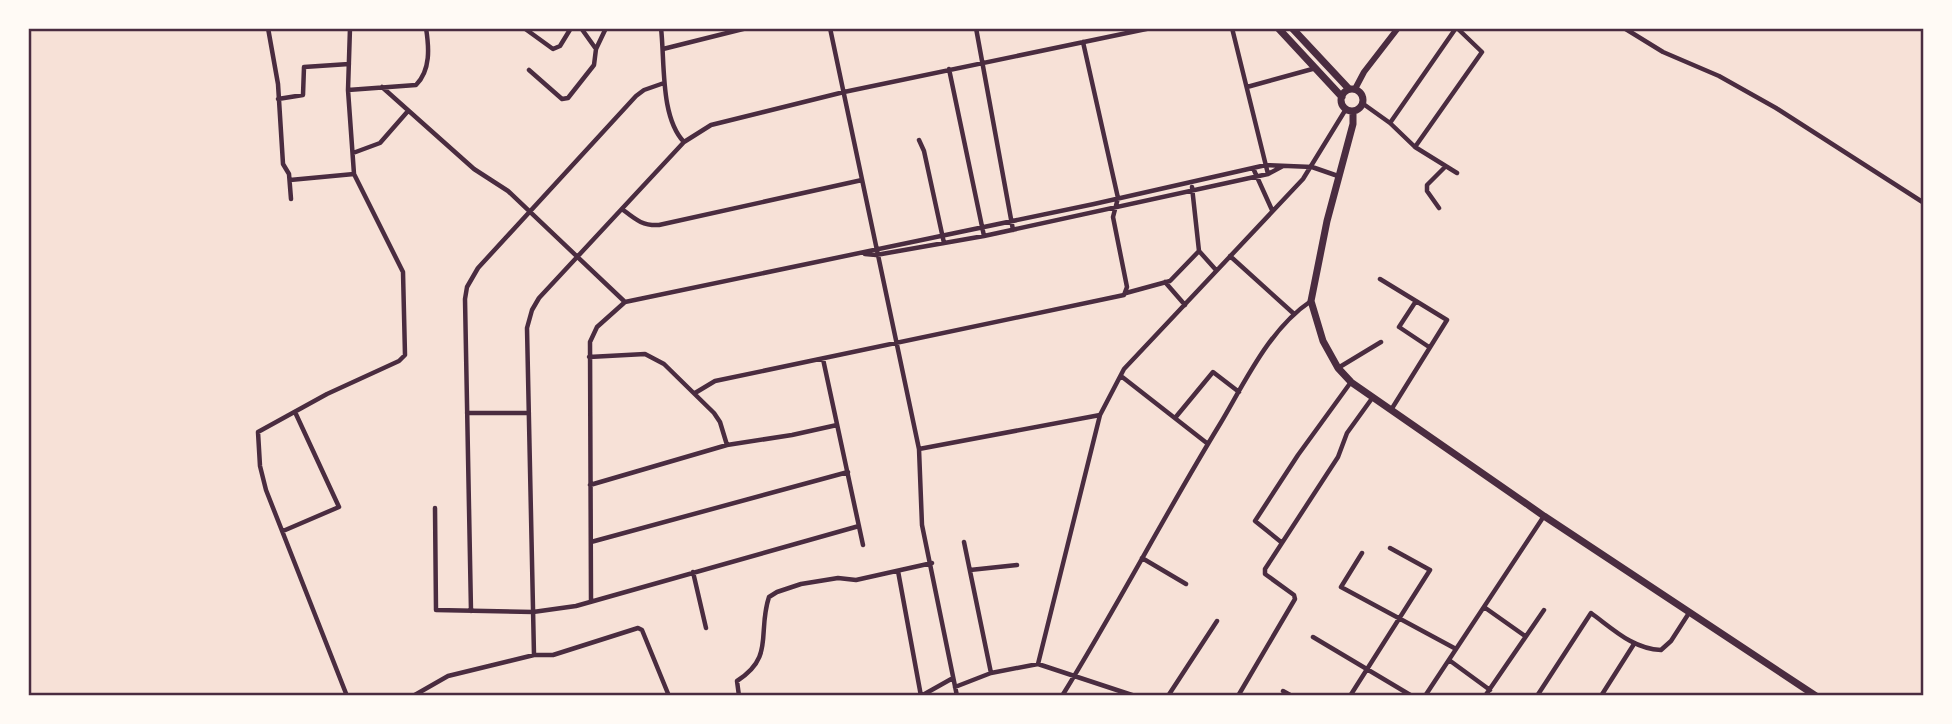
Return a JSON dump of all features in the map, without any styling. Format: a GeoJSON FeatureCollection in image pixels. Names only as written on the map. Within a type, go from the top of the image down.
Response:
{"type":"FeatureCollection","features":[{"type":"Feature","properties":{"kind":"main road"},"geometry":{"type":"LineString","coordinates":[[1278,28],[1342,97]]}},
{"type":"Feature","properties":{"kind":"main road"},"geometry":{"type":"LineString","coordinates":[[1292,28],[1352,89],[1361,93],[1362,103],[1359,108],[1349,110]]}},
{"type":"Feature","properties":{"kind":"main road"},"geometry":{"type":"LineString","coordinates":[[1352,89],[1342,97],[1341,103],[1349,110],[1353,124],[1326,221],[1311,301],[1318,330],[1338,368],[1351,382],[1390,411],[1816,696]]}},
{"type":"Feature","properties":{"kind":"street"},"geometry":{"type":"LineString","coordinates":[[268,28],[278,99],[282,164],[289,174],[291,199]]}},
{"type":"Feature","properties":{"kind":"street"},"geometry":{"type":"LineString","coordinates":[[347,696],[266,490],[260,466],[258,432],[405,355],[403,272],[354,173],[348,90],[350,28]]}},
{"type":"Feature","properties":{"kind":"street"},"geometry":{"type":"LineString","coordinates":[[348,90],[416,85],[422,80],[428,61],[426,28]]}},
{"type":"Feature","properties":{"kind":"street"},"geometry":{"type":"LineString","coordinates":[[524,28],[553,49],[559,46],[571,28]]}},
{"type":"Feature","properties":{"kind":"street"},"geometry":{"type":"LineString","coordinates":[[581,28],[596,49]]}},
{"type":"Feature","properties":{"kind":"street"},"geometry":{"type":"LineString","coordinates":[[529,70],[562,99],[568,99],[594,65],[596,49],[606,28]]}},
{"type":"Feature","properties":{"kind":"street"},"geometry":{"type":"LineString","coordinates":[[661,28],[664,83],[675,132],[684,142]]}},
{"type":"Feature","properties":{"kind":"street"},"geometry":{"type":"LineString","coordinates":[[663,49],[747,28]]}},
{"type":"Feature","properties":{"kind":"street"},"geometry":{"type":"LineString","coordinates":[[830,28],[919,449],[922,525],[932,563],[957,696]]}},
{"type":"Feature","properties":{"kind":"street"},"geometry":{"type":"LineString","coordinates":[[976,28],[1013,230]]}},
{"type":"Feature","properties":{"kind":"street"},"geometry":{"type":"LineString","coordinates":[[534,655],[527,328],[529,318],[539,298],[684,142],[711,125],[844,92],[1151,28]]}},
{"type":"Feature","properties":{"kind":"street"},"geometry":{"type":"LineString","coordinates":[[1232,28],[1268,174]]}},
{"type":"Feature","properties":{"kind":"street"},"geometry":{"type":"LineString","coordinates":[[1352,89],[1398,28]]}},
{"type":"Feature","properties":{"kind":"street"},"geometry":{"type":"LineString","coordinates":[[1390,123],[1456,28],[1482,52],[1415,147]]}},
{"type":"Feature","properties":{"kind":"street"},"geometry":{"type":"LineString","coordinates":[[1624,28],[1663,52],[1719,76],[1776,108],[1924,203]]}},
{"type":"Feature","properties":{"kind":"street"},"geometry":{"type":"LineString","coordinates":[[1083,42],[1117,202],[1113,217],[1126,293]]}},
{"type":"Feature","properties":{"kind":"street"},"geometry":{"type":"LineString","coordinates":[[278,99],[303,95],[304,67],[349,64]]}},
{"type":"Feature","properties":{"kind":"street"},"geometry":{"type":"LineString","coordinates":[[1247,88],[1316,68]]}},
{"type":"Feature","properties":{"kind":"street"},"geometry":{"type":"LineString","coordinates":[[949,69],[984,236]]}},
{"type":"Feature","properties":{"kind":"street"},"geometry":{"type":"LineString","coordinates":[[471,611],[465,299],[467,286],[478,268],[636,96],[664,83]]}},
{"type":"Feature","properties":{"kind":"street"},"geometry":{"type":"LineString","coordinates":[[382,88],[474,169],[508,191],[625,302]]}},
{"type":"Feature","properties":{"kind":"street"},"geometry":{"type":"LineString","coordinates":[[1362,103],[1390,123],[1415,147],[1457,173]]}},
{"type":"Feature","properties":{"kind":"street"},"geometry":{"type":"LineString","coordinates":[[1038,664],[1100,415],[1121,376],[1312,167],[1349,110]]}},
{"type":"Feature","properties":{"kind":"street"},"geometry":{"type":"LineString","coordinates":[[353,153],[380,143],[408,111]]}},
{"type":"Feature","properties":{"kind":"street"},"geometry":{"type":"LineString","coordinates":[[919,140],[924,151],[944,243]]}},
{"type":"Feature","properties":{"kind":"street"},"geometry":{"type":"LineString","coordinates":[[876,252],[1012,221],[1268,174],[1287,164]]}},
{"type":"Feature","properties":{"kind":"street"},"geometry":{"type":"LineString","coordinates":[[591,601],[590,342],[594,331],[625,302],[861,254],[1013,230],[1266,165],[1312,167],[1339,176]]}},
{"type":"Feature","properties":{"kind":"street"},"geometry":{"type":"LineString","coordinates":[[1439,208],[1427,191],[1427,185],[1446,167]]}},
{"type":"Feature","properties":{"kind":"street"},"geometry":{"type":"LineString","coordinates":[[1252,168],[1272,210]]}},
{"type":"Feature","properties":{"kind":"street"},"geometry":{"type":"LineString","coordinates":[[290,180],[354,173]]}},
{"type":"Feature","properties":{"kind":"street"},"geometry":{"type":"LineString","coordinates":[[622,209],[638,222],[649,226],[659,225],[862,180]]}},
{"type":"Feature","properties":{"kind":"street"},"geometry":{"type":"LineString","coordinates":[[1192,182],[1199,251],[1216,270]]}},
{"type":"Feature","properties":{"kind":"street"},"geometry":{"type":"LineString","coordinates":[[695,393],[715,381],[1121,296],[1174,278],[1199,251]]}},
{"type":"Feature","properties":{"kind":"street"},"geometry":{"type":"LineString","coordinates":[[1230,256],[1293,313]]}},
{"type":"Feature","properties":{"kind":"street"},"geometry":{"type":"LineString","coordinates":[[1380,279],[1447,320],[1390,411]]}},
{"type":"Feature","properties":{"kind":"street"},"geometry":{"type":"LineString","coordinates":[[1165,282],[1185,305]]}},
{"type":"Feature","properties":{"kind":"street"},"geometry":{"type":"LineString","coordinates":[[1062,696],[1239,391],[1293,313],[1311,301]]}},
{"type":"Feature","properties":{"kind":"street"},"geometry":{"type":"LineString","coordinates":[[1416,301],[1399,327],[1429,347]]}},
{"type":"Feature","properties":{"kind":"street"},"geometry":{"type":"LineString","coordinates":[[1338,368],[1381,342]]}},
{"type":"Feature","properties":{"kind":"street"},"geometry":{"type":"LineString","coordinates":[[589,357],[645,354],[664,363],[720,422],[727,445]]}},
{"type":"Feature","properties":{"kind":"street"},"geometry":{"type":"LineString","coordinates":[[823,359],[863,545]]}},
{"type":"Feature","properties":{"kind":"street"},"geometry":{"type":"LineString","coordinates":[[1175,418],[1213,372],[1239,391]]}},
{"type":"Feature","properties":{"kind":"street"},"geometry":{"type":"LineString","coordinates":[[1121,376],[1208,443]]}},
{"type":"Feature","properties":{"kind":"street"},"geometry":{"type":"LineString","coordinates":[[1281,542],[1255,521],[1298,455],[1351,382]]}},
{"type":"Feature","properties":{"kind":"street"},"geometry":{"type":"LineString","coordinates":[[1238,696],[1296,599],[1265,574],[1265,569],[1338,457],[1347,433],[1373,397]]}},
{"type":"Feature","properties":{"kind":"street"},"geometry":{"type":"LineString","coordinates":[[283,531],[339,507],[295,412]]}},
{"type":"Feature","properties":{"kind":"street"},"geometry":{"type":"LineString","coordinates":[[467,413],[529,413]]}},
{"type":"Feature","properties":{"kind":"street"},"geometry":{"type":"LineString","coordinates":[[919,449],[1100,415]]}},
{"type":"Feature","properties":{"kind":"street"},"geometry":{"type":"LineString","coordinates":[[590,485],[727,445],[837,425]]}},
{"type":"Feature","properties":{"kind":"street"},"geometry":{"type":"LineString","coordinates":[[591,542],[848,472]]}},
{"type":"Feature","properties":{"kind":"street"},"geometry":{"type":"LineString","coordinates":[[435,508],[436,610],[533,612],[576,606],[859,526]]}},
{"type":"Feature","properties":{"kind":"street"},"geometry":{"type":"LineString","coordinates":[[1425,696],[1544,516]]}},
{"type":"Feature","properties":{"kind":"street"},"geometry":{"type":"LineString","coordinates":[[964,542],[991,673]]}},
{"type":"Feature","properties":{"kind":"street"},"geometry":{"type":"LineString","coordinates":[[1350,696],[1430,570],[1390,548]]}},
{"type":"Feature","properties":{"kind":"street"},"geometry":{"type":"LineString","coordinates":[[1362,553],[1341,587],[1456,649]]}},
{"type":"Feature","properties":{"kind":"street"},"geometry":{"type":"LineString","coordinates":[[1142,558],[1186,584]]}},
{"type":"Feature","properties":{"kind":"street"},"geometry":{"type":"LineString","coordinates":[[738,696],[737,681],[750,673],[759,660],[769,597],[801,584],[838,578],[856,580],[932,563]]}},
{"type":"Feature","properties":{"kind":"street"},"geometry":{"type":"LineString","coordinates":[[969,570],[1017,565]]}},
{"type":"Feature","properties":{"kind":"street"},"geometry":{"type":"LineString","coordinates":[[898,571],[921,696],[954,678]]}},
{"type":"Feature","properties":{"kind":"street"},"geometry":{"type":"LineString","coordinates":[[694,572],[706,628]]}},
{"type":"Feature","properties":{"kind":"street"},"geometry":{"type":"LineString","coordinates":[[1484,607],[1525,636]]}},
{"type":"Feature","properties":{"kind":"street"},"geometry":{"type":"LineString","coordinates":[[1485,696],[1544,610]]}},
{"type":"Feature","properties":{"kind":"street"},"geometry":{"type":"LineString","coordinates":[[1537,696],[1591,613],[1634,644],[1648,650],[1661,650],[1671,641],[1689,613]]}},
{"type":"Feature","properties":{"kind":"street"},"geometry":{"type":"LineString","coordinates":[[1168,696],[1217,621]]}},
{"type":"Feature","properties":{"kind":"street"},"geometry":{"type":"LineString","coordinates":[[413,696],[448,676],[534,655],[554,654],[638,628],[642,631],[669,696]]}},
{"type":"Feature","properties":{"kind":"street"},"geometry":{"type":"LineString","coordinates":[[1313,637],[1412,696]]}},
{"type":"Feature","properties":{"kind":"street"},"geometry":{"type":"LineString","coordinates":[[1601,696],[1634,644]]}},
{"type":"Feature","properties":{"kind":"street"},"geometry":{"type":"LineString","coordinates":[[1449,660],[1489,690]]}},
{"type":"Feature","properties":{"kind":"street"},"geometry":{"type":"LineString","coordinates":[[955,687],[991,673],[1038,664],[1135,696]]}},
{"type":"Feature","properties":{"kind":"street"},"geometry":{"type":"LineString","coordinates":[[1283,691],[1292,696]]}}]}
